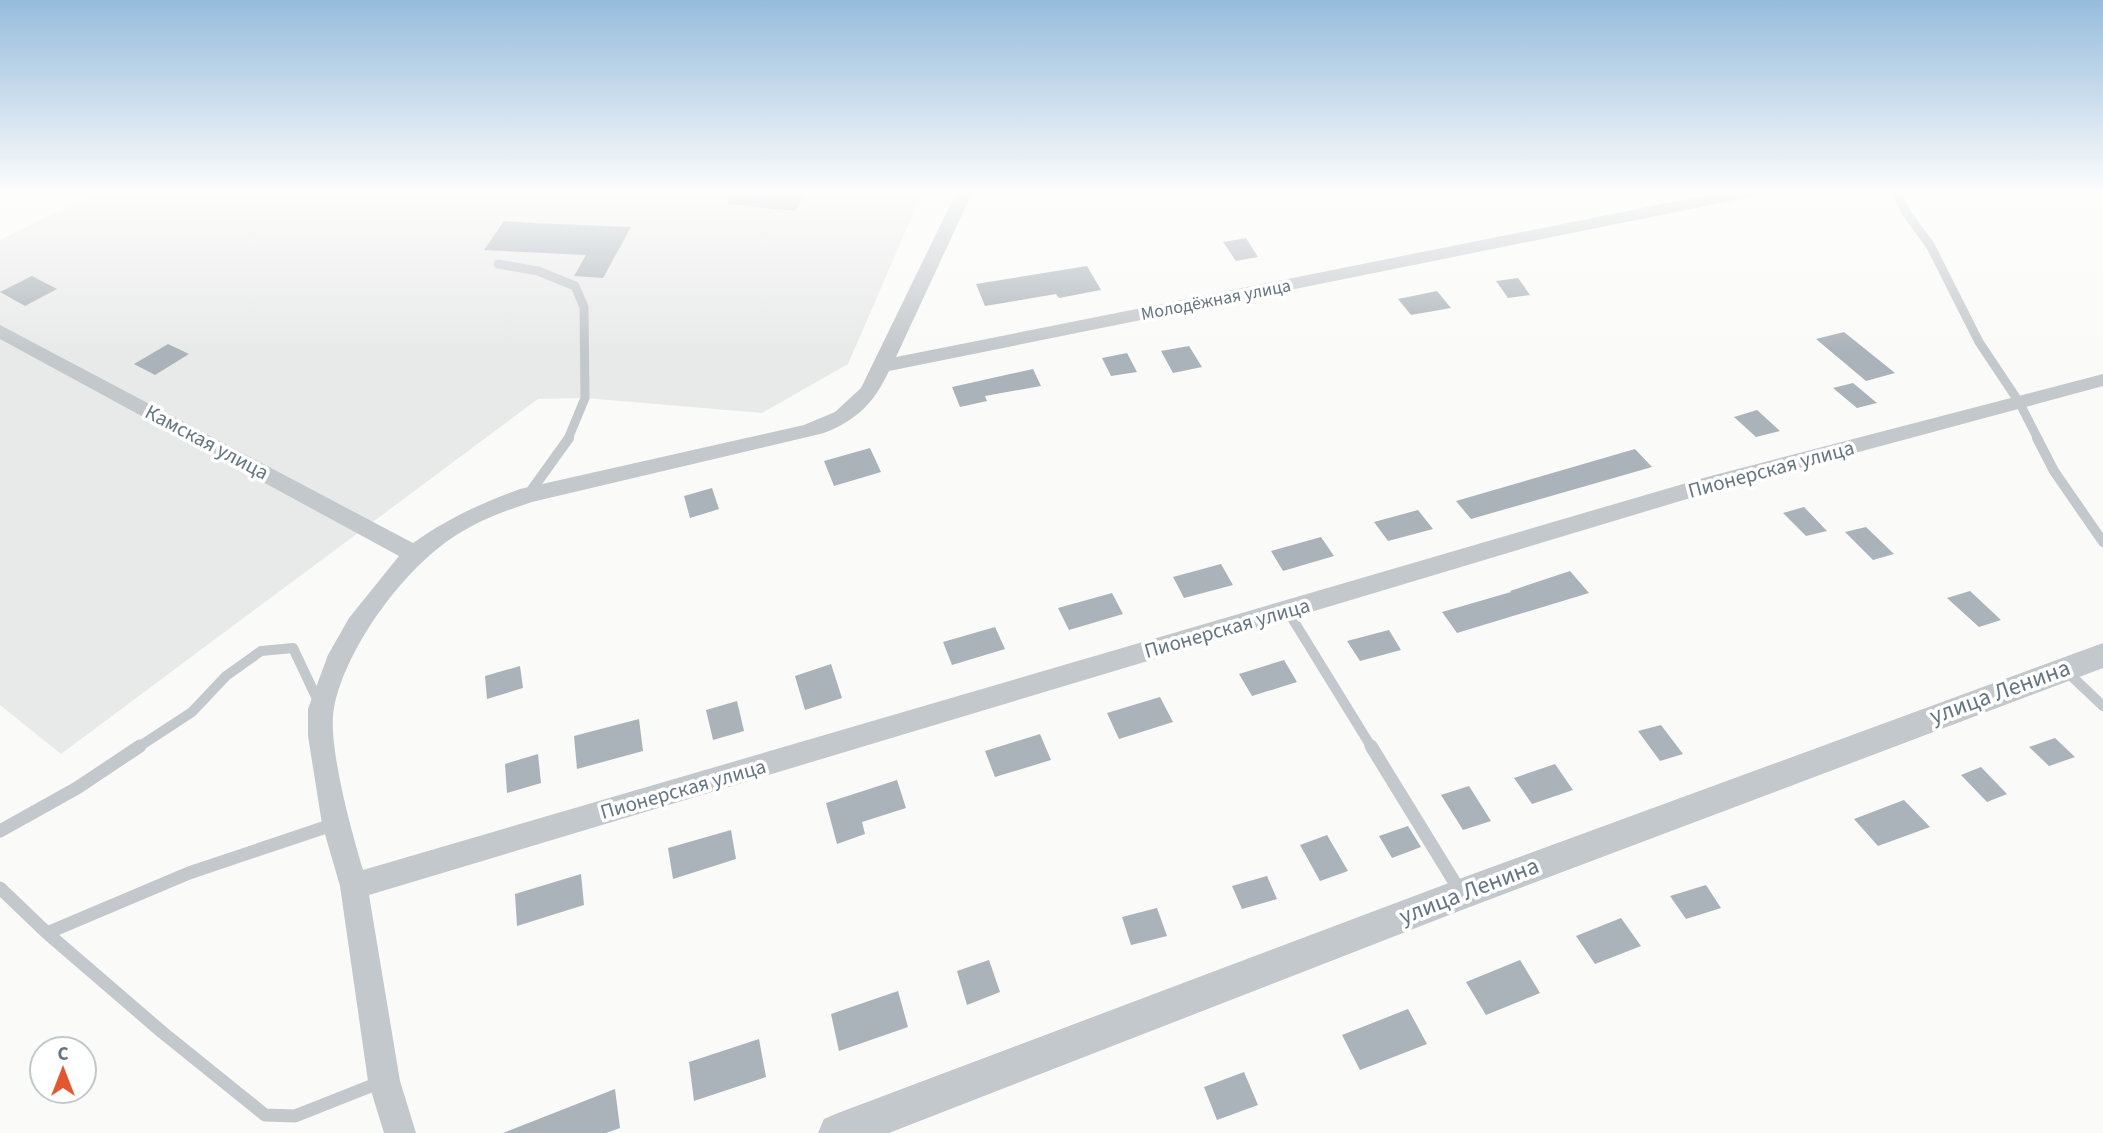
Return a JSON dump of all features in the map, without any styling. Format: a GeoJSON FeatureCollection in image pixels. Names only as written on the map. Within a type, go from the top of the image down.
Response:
{"type":"FeatureCollection","features":[{"type":"Feature","properties":{"kind":"street"},"geometry":{"type":"LineString","coordinates":[[400,1133],[384,1081],[354,886],[336,824],[321,736],[321,709],[340,655],[357,625],[414,554],[453,526],[483,511],[528,495],[840,420],[859,407],[882,366],[940,244]]}},
{"type":"Feature","properties":{"kind":"street","name":"Молодёжная улица"},"geometry":{"type":"LineString","coordinates":[[882,366],[1491,244]]}},
{"type":"Feature","properties":{"kind":"street","name":"Камская улица"},"geometry":{"type":"LineString","coordinates":[[0,331],[414,554]]}},
{"type":"Feature","properties":{"kind":"street","name":"Пионерская улица"},"geometry":{"type":"LineString","coordinates":[[354,886],[1707,485],[2103,380]]}},
{"type":"Feature","properties":{"kind":"street","name":"улица Ленина"},"geometry":{"type":"LineString","coordinates":[[854,1130],[1462,894],[2103,654]]}},
{"type":"Feature","properties":{"kind":"lane"},"geometry":{"type":"LineString","coordinates":[[1929,244],[1979,342],[2019,402],[2054,471],[2103,542]]}},
{"type":"Feature","properties":{"kind":"lane"},"geometry":{"type":"LineString","coordinates":[[498,264],[538,271],[575,286],[584,307],[585,398],[566,444],[528,495]]}},
{"type":"Feature","properties":{"kind":"lane"},"geometry":{"type":"LineString","coordinates":[[1286,610],[1462,894]]}},
{"type":"Feature","properties":{"kind":"lane"},"geometry":{"type":"LineString","coordinates":[[0,831],[77,788],[192,712],[226,676],[261,651],[293,648],[321,709]]}},
{"type":"Feature","properties":{"kind":"lane"},"geometry":{"type":"LineString","coordinates":[[2063,668],[2103,706]]}},
{"type":"Feature","properties":{"kind":"lane"},"geometry":{"type":"LineString","coordinates":[[47,933],[174,877],[265,844],[336,824]]}},
{"type":"Feature","properties":{"kind":"lane"},"geometry":{"type":"LineString","coordinates":[[0,888],[47,933],[162,1032],[265,1115],[295,1116],[384,1081]]}},
{"type":"Feature","properties":{"kind":"shaded area"},"geometry":{"type":"Polygon","coordinates":[[[0,244],[900,244],[848,364],[762,413],[585,398],[538,399],[61,754],[0,705],[0,244]]]}},
{"type":"Feature","properties":{"kind":"building"},"geometry":{"type":"Polygon","coordinates":[[[488,244],[622,244],[603,278],[574,276],[586,255],[484,250],[488,244]]]}},
{"type":"Feature","properties":{"kind":"building"},"geometry":{"type":"Polygon","coordinates":[[[1224,244],[1250,244],[1258,257],[1236,261],[1224,244]]]}},
{"type":"Feature","properties":{"kind":"building"},"geometry":{"type":"Polygon","coordinates":[[[1087,266],[1101,290],[1059,298],[1056,294],[985,306],[976,284],[1087,266]]]}},
{"type":"Feature","properties":{"kind":"building"},"geometry":{"type":"Polygon","coordinates":[[[32,276],[57,289],[25,306],[0,292],[32,276]]]}},
{"type":"Feature","properties":{"kind":"building"},"geometry":{"type":"Polygon","coordinates":[[[1518,278],[1530,295],[1508,298],[1496,281],[1518,278]]]}},
{"type":"Feature","properties":{"kind":"building"},"geometry":{"type":"Polygon","coordinates":[[[1437,291],[1451,308],[1411,315],[1398,299],[1437,291]]]}},
{"type":"Feature","properties":{"kind":"building"},"geometry":{"type":"Polygon","coordinates":[[[1844,332],[1895,373],[1866,381],[1816,339],[1844,332]]]}},
{"type":"Feature","properties":{"kind":"building"},"geometry":{"type":"Polygon","coordinates":[[[168,344],[189,354],[155,375],[134,364],[168,344]]]}},
{"type":"Feature","properties":{"kind":"building"},"geometry":{"type":"Polygon","coordinates":[[[1189,346],[1202,367],[1173,373],[1161,351],[1189,346]]]}},
{"type":"Feature","properties":{"kind":"building"},"geometry":{"type":"Polygon","coordinates":[[[1127,353],[1137,372],[1111,376],[1102,358],[1127,353]]]}},
{"type":"Feature","properties":{"kind":"building"},"geometry":{"type":"Polygon","coordinates":[[[1033,369],[1041,386],[985,396],[987,401],[960,407],[952,387],[1033,369]]]}},
{"type":"Feature","properties":{"kind":"building"},"geometry":{"type":"Polygon","coordinates":[[[1853,383],[1877,403],[1857,408],[1833,388],[1853,383]]]}},
{"type":"Feature","properties":{"kind":"building"},"geometry":{"type":"Polygon","coordinates":[[[1757,410],[1780,431],[1756,437],[1734,417],[1757,410]]]}},
{"type":"Feature","properties":{"kind":"building"},"geometry":{"type":"Polygon","coordinates":[[[870,448],[881,472],[834,486],[824,461],[870,448]]]}},
{"type":"Feature","properties":{"kind":"building"},"geometry":{"type":"Polygon","coordinates":[[[1635,449],[1652,467],[1471,519],[1456,501],[1635,449]]]}},
{"type":"Feature","properties":{"kind":"building"},"geometry":{"type":"Polygon","coordinates":[[[712,488],[719,509],[690,518],[684,496],[712,488]]]}},
{"type":"Feature","properties":{"kind":"building"},"geometry":{"type":"Polygon","coordinates":[[[1804,507],[1827,531],[1806,536],[1783,513],[1804,507]]]}},
{"type":"Feature","properties":{"kind":"building"},"geometry":{"type":"Polygon","coordinates":[[[1418,510],[1433,529],[1388,541],[1374,522],[1418,510]]]}},
{"type":"Feature","properties":{"kind":"building"},"geometry":{"type":"Polygon","coordinates":[[[1866,527],[1894,554],[1873,560],[1845,532],[1866,527]]]}},
{"type":"Feature","properties":{"kind":"building"},"geometry":{"type":"Polygon","coordinates":[[[1321,537],[1334,556],[1283,571],[1271,551],[1321,537]]]}},
{"type":"Feature","properties":{"kind":"building"},"geometry":{"type":"Polygon","coordinates":[[[1221,564],[1233,585],[1184,598],[1173,577],[1221,564]]]}},
{"type":"Feature","properties":{"kind":"building"},"geometry":{"type":"Polygon","coordinates":[[[1570,571],[1589,593],[1457,633],[1442,612],[1511,592],[1570,571]]]}},
{"type":"Feature","properties":{"kind":"building"},"geometry":{"type":"Polygon","coordinates":[[[1970,591],[2001,620],[1979,627],[1947,598],[1970,591]]]}},
{"type":"Feature","properties":{"kind":"building"},"geometry":{"type":"Polygon","coordinates":[[[1112,593],[1123,614],[1069,630],[1058,608],[1112,593]]]}},
{"type":"Feature","properties":{"kind":"building"},"geometry":{"type":"Polygon","coordinates":[[[995,627],[1005,649],[952,665],[943,642],[995,627]]]}},
{"type":"Feature","properties":{"kind":"building"},"geometry":{"type":"Polygon","coordinates":[[[1389,630],[1401,650],[1360,661],[1347,641],[1389,630]]]}},
{"type":"Feature","properties":{"kind":"building"},"geometry":{"type":"Polygon","coordinates":[[[1284,660],[1297,682],[1252,696],[1239,674],[1284,660]]]}},
{"type":"Feature","properties":{"kind":"building"},"geometry":{"type":"Polygon","coordinates":[[[831,664],[842,698],[805,710],[795,676],[831,664]]]}},
{"type":"Feature","properties":{"kind":"building"},"geometry":{"type":"Polygon","coordinates":[[[520,666],[523,688],[487,699],[485,676],[520,666]]]}},
{"type":"Feature","properties":{"kind":"building"},"geometry":{"type":"Polygon","coordinates":[[[1160,697],[1173,722],[1119,739],[1107,713],[1160,697]]]}},
{"type":"Feature","properties":{"kind":"building"},"geometry":{"type":"Polygon","coordinates":[[[737,701],[744,731],[713,740],[706,710],[737,701]]]}},
{"type":"Feature","properties":{"kind":"building"},"geometry":{"type":"Polygon","coordinates":[[[639,719],[643,751],[577,769],[574,736],[639,719]]]}},
{"type":"Feature","properties":{"kind":"building"},"geometry":{"type":"Polygon","coordinates":[[[1661,725],[1683,754],[1660,761],[1638,731],[1661,725]]]}},
{"type":"Feature","properties":{"kind":"building"},"geometry":{"type":"Polygon","coordinates":[[[1040,734],[1051,760],[995,777],[985,751],[1040,734]]]}},
{"type":"Feature","properties":{"kind":"building"},"geometry":{"type":"Polygon","coordinates":[[[2055,738],[2075,757],[2049,766],[2029,747],[2055,738]]]}},
{"type":"Feature","properties":{"kind":"building"},"geometry":{"type":"Polygon","coordinates":[[[538,754],[541,783],[507,793],[505,764],[538,754]]]}},
{"type":"Feature","properties":{"kind":"building"},"geometry":{"type":"Polygon","coordinates":[[[1555,764],[1573,790],[1532,804],[1514,778],[1555,764]]]}},
{"type":"Feature","properties":{"kind":"building"},"geometry":{"type":"Polygon","coordinates":[[[1981,767],[2007,794],[1987,802],[1961,775],[1981,767]]]}},
{"type":"Feature","properties":{"kind":"building"},"geometry":{"type":"Polygon","coordinates":[[[897,780],[906,808],[862,822],[865,834],[837,844],[826,803],[897,780]]]}},
{"type":"Feature","properties":{"kind":"building"},"geometry":{"type":"Polygon","coordinates":[[[1469,786],[1491,821],[1463,830],[1441,795],[1469,786]]]}},
{"type":"Feature","properties":{"kind":"building"},"geometry":{"type":"Polygon","coordinates":[[[1904,800],[1930,827],[1878,846],[1854,819],[1904,800]]]}},
{"type":"Feature","properties":{"kind":"building"},"geometry":{"type":"Polygon","coordinates":[[[1408,826],[1421,847],[1392,858],[1379,836],[1408,826]]]}},
{"type":"Feature","properties":{"kind":"building"},"geometry":{"type":"Polygon","coordinates":[[[731,830],[736,859],[673,879],[668,848],[731,830]]]}},
{"type":"Feature","properties":{"kind":"building"},"geometry":{"type":"Polygon","coordinates":[[[1327,835],[1348,871],[1320,881],[1300,845],[1327,835]]]}},
{"type":"Feature","properties":{"kind":"building"},"geometry":{"type":"Polygon","coordinates":[[[581,874],[584,905],[517,926],[515,894],[581,874]]]}},
{"type":"Feature","properties":{"kind":"building"},"geometry":{"type":"Polygon","coordinates":[[[1267,876],[1277,899],[1242,909],[1232,886],[1267,876]]]}},
{"type":"Feature","properties":{"kind":"building"},"geometry":{"type":"Polygon","coordinates":[[[1706,885],[1721,908],[1686,919],[1670,896],[1706,885]]]}},
{"type":"Feature","properties":{"kind":"building"},"geometry":{"type":"Polygon","coordinates":[[[1157,908],[1167,936],[1131,945],[1122,917],[1157,908]]]}},
{"type":"Feature","properties":{"kind":"building"},"geometry":{"type":"Polygon","coordinates":[[[1621,918],[1641,946],[1595,964],[1576,936],[1621,918]]]}},
{"type":"Feature","properties":{"kind":"building"},"geometry":{"type":"Polygon","coordinates":[[[989,960],[1000,992],[967,1005],[957,971],[989,960]]]}},
{"type":"Feature","properties":{"kind":"building"},"geometry":{"type":"Polygon","coordinates":[[[1520,960],[1540,993],[1486,1015],[1466,982],[1520,960]]]}},
{"type":"Feature","properties":{"kind":"building"},"geometry":{"type":"Polygon","coordinates":[[[898,991],[908,1027],[839,1051],[831,1014],[898,991]]]}},
{"type":"Feature","properties":{"kind":"building"},"geometry":{"type":"Polygon","coordinates":[[[1408,1009],[1427,1044],[1360,1070],[1342,1035],[1408,1009]]]}},
{"type":"Feature","properties":{"kind":"building"},"geometry":{"type":"Polygon","coordinates":[[[759,1039],[766,1077],[694,1101],[689,1062],[759,1039]]]}},
{"type":"Feature","properties":{"kind":"building"},"geometry":{"type":"Polygon","coordinates":[[[1244,1072],[1258,1105],[1217,1120],[1204,1087],[1244,1072]]]}},
{"type":"Feature","properties":{"kind":"building"},"geometry":{"type":"Polygon","coordinates":[[[615,1089],[620,1128],[606,1133],[503,1133],[615,1089]]]}}]}
